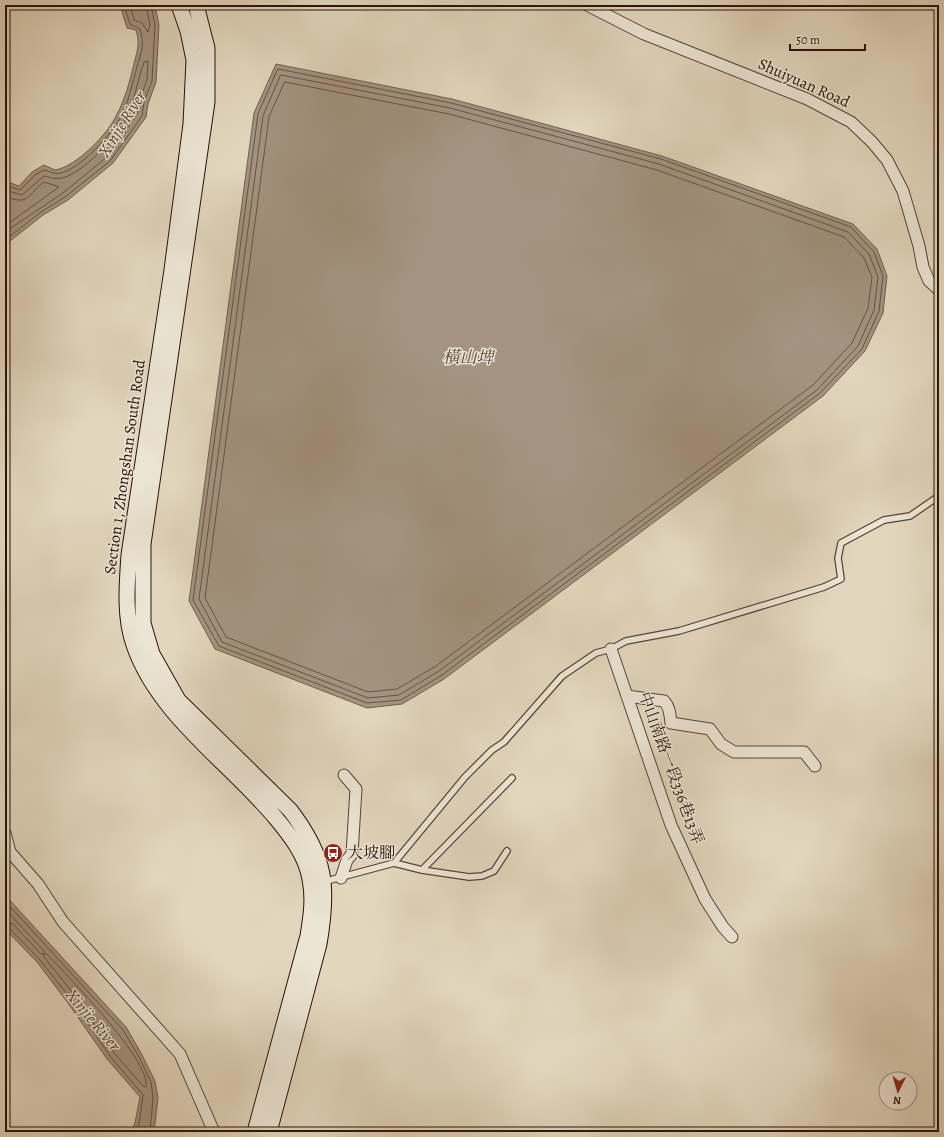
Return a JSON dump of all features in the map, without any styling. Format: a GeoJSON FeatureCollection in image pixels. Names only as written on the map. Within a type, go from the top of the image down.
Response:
{"type":"FeatureCollection","features":[{"type":"Feature","properties":{"kind":"main road","name":"Section 1, Zhongshan South Road"},"geometry":{"type":"LineString","coordinates":[[179,5],[188,31],[194,60],[191,124],[171,278],[129,555],[127,587],[128,617],[134,645],[146,672],[164,703],[256,794],[293,839],[317,884],[325,891],[324,916],[319,944],[269,1132]]}},
{"type":"Feature","properties":{"kind":"main road","name":"Section 1, Zhongshan South Road"},"geometry":{"type":"LineString","coordinates":[[196,5],[207,48],[207,102],[143,544],[143,623],[152,654],[178,700],[290,810],[303,827],[314,846],[317,884],[308,936],[256,1132]]}},
{"type":"Feature","properties":{"kind":"street","name":"Shuiyuan Road"},"geometry":{"type":"LineString","coordinates":[[587,5],[644,34],[807,99],[851,122],[872,142],[887,160],[903,191],[919,246],[923,267],[929,281],[939,290]]}},
{"type":"Feature","properties":{"kind":"street","name":"中山南路一段336巷13弄"},"geometry":{"type":"LineString","coordinates":[[611,649],[671,825],[705,899],[723,927],[732,937]]}},
{"type":"Feature","properties":{"kind":"street"},"geometry":{"type":"LineString","coordinates":[[627,696],[664,701],[667,704],[671,723],[710,729],[722,744],[734,752],[804,752],[815,766]]}},
{"type":"Feature","properties":{"kind":"street"},"geometry":{"type":"LineString","coordinates":[[341,878],[347,860],[352,854],[356,789],[344,775]]}},
{"type":"Feature","properties":{"kind":"street"},"geometry":{"type":"LineString","coordinates":[[5,833],[10,852],[38,884],[63,922],[180,1054],[214,1132]]}},
{"type":"Feature","properties":{"kind":"lane"},"geometry":{"type":"LineString","coordinates":[[394,863],[465,777],[492,750],[504,742],[562,676],[596,653],[611,649],[626,641],[679,631],[824,587],[841,579],[838,558],[841,543],[884,520],[910,516],[939,496]]}},
{"type":"Feature","properties":{"kind":"lane"},"geometry":{"type":"LineString","coordinates":[[422,870],[512,778]]}},
{"type":"Feature","properties":{"kind":"lane"},"geometry":{"type":"LineString","coordinates":[[317,884],[394,863],[422,870],[469,877],[482,876],[494,870],[507,851]]}},
{"type":"Feature","properties":{"kind":"water","name":"Xinjie River"},"geometry":{"type":"Polygon","coordinates":[[[120,5],[155,5],[159,25],[156,82],[148,104],[146,117],[113,163],[68,200],[43,215],[10,241],[5,241],[5,181],[19,186],[32,172],[44,165],[55,170],[72,163],[91,148],[107,130],[120,108],[130,80],[138,49],[138,41],[136,30],[127,28],[120,5]]]}},
{"type":"Feature","properties":{"kind":"water","name":"橫山埤"},"geometry":{"type":"Polygon","coordinates":[[[276,64],[452,99],[662,156],[853,224],[877,249],[887,276],[883,313],[865,351],[823,396],[444,679],[402,704],[367,708],[215,649],[189,601],[254,113],[276,64]]]}},
{"type":"Feature","properties":{"kind":"water","name":"Xinjie River"},"geometry":{"type":"Polygon","coordinates":[[[5,895],[126,1027],[155,1081],[158,1098],[154,1132],[131,1132],[135,1123],[140,1097],[107,1059],[37,962],[5,929],[5,895]]]}},
{"type":"Feature","properties":{"kind":"place","name":"大坡腳"},"geometry":{"type":"Point","coordinates":[333,853]}}]}
